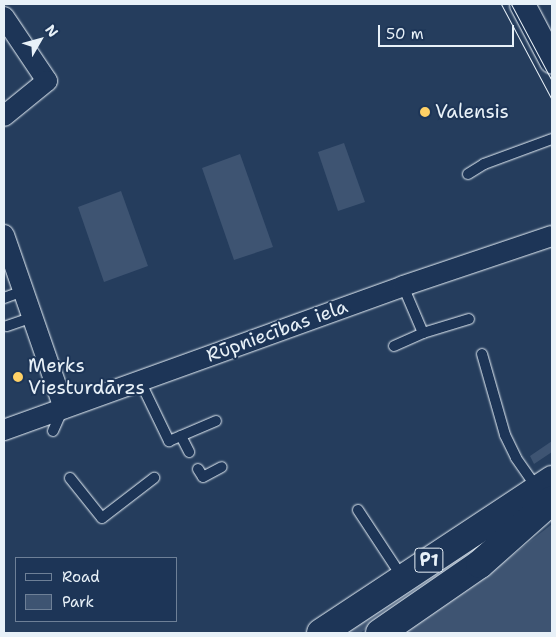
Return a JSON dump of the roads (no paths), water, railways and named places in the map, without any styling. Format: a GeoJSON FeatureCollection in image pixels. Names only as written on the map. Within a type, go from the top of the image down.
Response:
{"type":"FeatureCollection","features":[{"type":"Feature","properties":{"kind":"main road","name":"P1"},"geometry":{"type":"LineString","coordinates":[[321,633],[465,536],[548,490]]}},
{"type":"Feature","properties":{"kind":"main road","name":"P1"},"geometry":{"type":"LineString","coordinates":[[380,633],[480,564],[548,490]]}},
{"type":"Feature","properties":{"kind":"main road"},"geometry":{"type":"LineString","coordinates":[[465,536],[476,536],[484,541],[486,551],[480,564]]}},
{"type":"Feature","properties":{"kind":"street"},"geometry":{"type":"LineString","coordinates":[[522,4],[552,61]]}},
{"type":"Feature","properties":{"kind":"street"},"geometry":{"type":"LineString","coordinates":[[4,18],[47,81],[4,116]]}},
{"type":"Feature","properties":{"kind":"street"},"geometry":{"type":"LineString","coordinates":[[4,235],[64,408]]}},
{"type":"Feature","properties":{"kind":"street","name":"Rūpniecības iela"},"geometry":{"type":"LineString","coordinates":[[4,430],[403,286],[552,236]]}},
{"type":"Feature","properties":{"kind":"lane"},"geometry":{"type":"LineString","coordinates":[[468,174],[484,164],[552,139]]}},
{"type":"Feature","properties":{"kind":"lane"},"geometry":{"type":"LineString","coordinates":[[403,286],[422,333]]}},
{"type":"Feature","properties":{"kind":"lane"},"geometry":{"type":"LineString","coordinates":[[4,298],[24,291]]}},
{"type":"Feature","properties":{"kind":"lane"},"geometry":{"type":"LineString","coordinates":[[7,326],[33,317]]}},
{"type":"Feature","properties":{"kind":"lane"},"geometry":{"type":"LineString","coordinates":[[394,346],[422,333],[468,319]]}},
{"type":"Feature","properties":{"kind":"lane"},"geometry":{"type":"LineString","coordinates":[[482,354],[505,435],[516,458],[548,490]]}},
{"type":"Feature","properties":{"kind":"lane"},"geometry":{"type":"LineString","coordinates":[[140,381],[169,442],[216,420]]}},
{"type":"Feature","properties":{"kind":"lane"},"geometry":{"type":"LineString","coordinates":[[53,431],[64,408]]}},
{"type":"Feature","properties":{"kind":"lane"},"geometry":{"type":"LineString","coordinates":[[182,436],[189,452]]}},
{"type":"Feature","properties":{"kind":"lane"},"geometry":{"type":"LineString","coordinates":[[198,469],[202,477],[222,467]]}},
{"type":"Feature","properties":{"kind":"lane"},"geometry":{"type":"LineString","coordinates":[[70,478],[102,518],[154,478]]}},
{"type":"Feature","properties":{"kind":"lane"},"geometry":{"type":"LineString","coordinates":[[358,510],[403,578]]}},
{"type":"Feature","properties":{"kind":"tram line"},"geometry":{"type":"LineString","coordinates":[[501,4],[552,100]]}},
{"type":"Feature","properties":{"kind":"tram line"},"geometry":{"type":"LineString","coordinates":[[511,4],[552,81]]}},
{"type":"Feature","properties":{"kind":"place","name":"Valensis"},"geometry":{"type":"Point","coordinates":[425,112]}},
{"type":"Feature","properties":{"kind":"place","name":"Merks Viesturdārzs"},"geometry":{"type":"Point","coordinates":[18,377]}}]}
